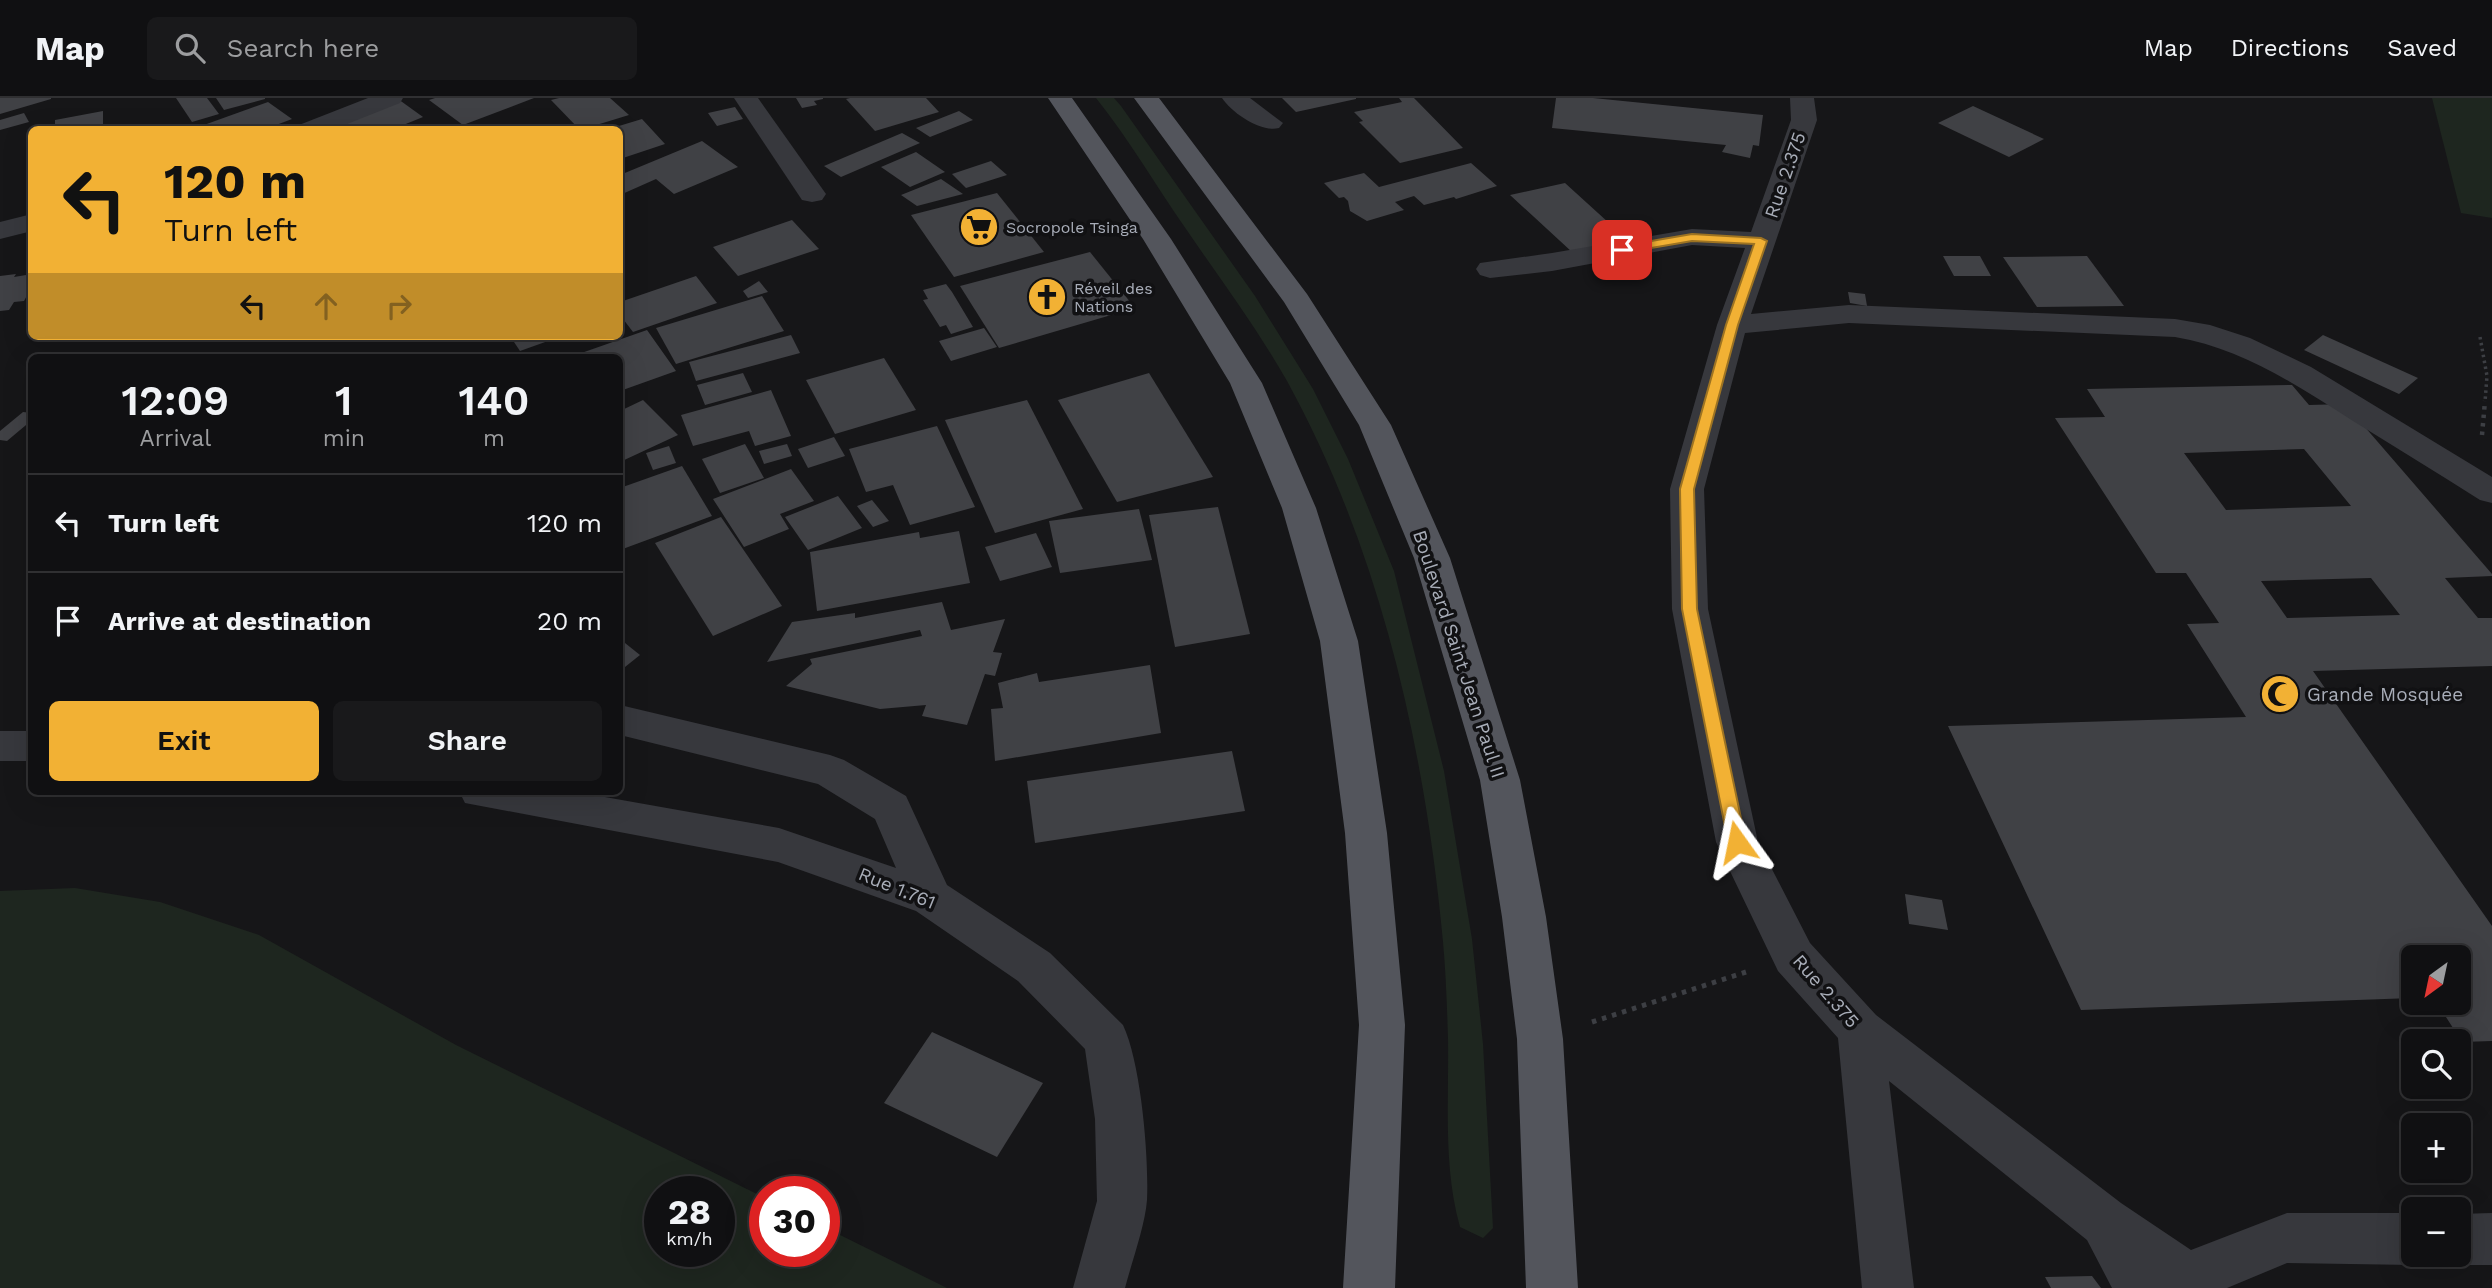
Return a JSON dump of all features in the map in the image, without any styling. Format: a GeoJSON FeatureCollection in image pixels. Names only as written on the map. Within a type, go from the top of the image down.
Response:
{"type":"FeatureCollection","features":[{"type":"Feature","properties":{"kind":"main road"},"geometry":{"type":"LineString","coordinates":[[1060,98],[1157,239],[1246,383],[1299,508],[1339,641],[1366,833],[1382,1025],[1369,1288]]}},
{"type":"Feature","properties":{"kind":"main road","name":"Boulevard Saint Jean Paul II"},"geometry":{"type":"LineString","coordinates":[[1146,98],[1297,300],[1368,414],[1432,558],[1500,780],[1524,917],[1540,1039],[1552,1288]]}},
{"type":"Feature","properties":{"kind":"street"},"geometry":{"type":"LineString","coordinates":[[318,126],[391,98]]}},
{"type":"Feature","properties":{"kind":"street"},"geometry":{"type":"LineString","coordinates":[[746,98],[812,194]]}},
{"type":"Feature","properties":{"kind":"street"},"geometry":{"type":"LineString","coordinates":[[1234,98],[1269,124]]}},
{"type":"Feature","properties":{"kind":"street","name":"Rue 2.375"},"geometry":{"type":"LineString","coordinates":[[1802,98],[1804,120],[1732,325],[1687,489],[1689,609],[1737,842],[1794,957],[1860,1030],[2103,1221],[2176,1285]]}},
{"type":"Feature","properties":{"kind":"street"},"geometry":{"type":"LineString","coordinates":[[0,231],[28,223]]}},
{"type":"Feature","properties":{"kind":"street"},"geometry":{"type":"LineString","coordinates":[[1490,269],[1552,262],[1692,237],[1761,241]]}},
{"type":"Feature","properties":{"kind":"street"},"geometry":{"type":"LineString","coordinates":[[1732,325],[1849,314],[2071,326],[2175,328],[2210,334],[2239,344],[2300,374],[2485,488]]}},
{"type":"Feature","properties":{"kind":"street"},"geometry":{"type":"LineString","coordinates":[[623,721],[830,771],[891,808],[931,898]]}},
{"type":"Feature","properties":{"kind":"street"},"geometry":{"type":"LineString","coordinates":[[0,746],[28,746]]}},
{"type":"Feature","properties":{"kind":"street","name":"Rue 1.761"},"geometry":{"type":"LineString","coordinates":[[501,795],[779,845],[931,898],[1034,967],[1107,1040],[1119,1119],[1122,1201],[1099,1288]]}},
{"type":"Feature","properties":{"kind":"street"},"geometry":{"type":"LineString","coordinates":[[1860,1030],[1888,1288]]}},
{"type":"Feature","properties":{"kind":"street"},"geometry":{"type":"LineString","coordinates":[[2176,1285],[2287,1238],[2401,1238]]}},
{"type":"Feature","properties":{"kind":"street"},"geometry":{"type":"LineString","coordinates":[[2471,1238],[2492,1239]]}},
{"type":"Feature","properties":{"kind":"path"},"geometry":{"type":"LineString","coordinates":[[2480,337],[2487,376],[2485,488]]}},
{"type":"Feature","properties":{"kind":"path"},"geometry":{"type":"LineString","coordinates":[[1540,1039],[1794,957]]}},
{"type":"Feature","properties":{"kind":"shaded area"},"geometry":{"type":"Polygon","coordinates":[[[1096,98],[1114,98],[1121,106],[1255,296],[1313,389],[1348,459],[1394,571],[1444,771],[1472,939],[1483,1044],[1493,1228],[1483,1238],[1460,1227],[1451,1181],[1446,978],[1435,869],[1411,725],[1394,653],[1373,583],[1320,446],[1287,381],[1251,323],[1096,98]]]}},
{"type":"Feature","properties":{"kind":"shaded area"},"geometry":{"type":"Polygon","coordinates":[[[2432,98],[2492,98],[2492,218],[2461,213],[2432,98]]]}},
{"type":"Feature","properties":{"kind":"shaded area"},"geometry":{"type":"Polygon","coordinates":[[[75,888],[160,902],[259,935],[456,1045],[721,1176],[644,1176],[644,1267],[735,1267],[735,1183],[749,1190],[749,1267],[840,1267],[840,1235],[947,1288],[0,1288],[0,891],[75,888]]]}},
{"type":"Feature","properties":{"kind":"building"},"geometry":{"type":"Polygon","coordinates":[[[0,98],[51,98],[51,99],[0,114],[0,98]]]}},
{"type":"Feature","properties":{"kind":"building"},"geometry":{"type":"Polygon","coordinates":[[[176,98],[207,98],[219,114],[192,122],[176,98]]]}},
{"type":"Feature","properties":{"kind":"building"},"geometry":{"type":"Polygon","coordinates":[[[216,98],[265,98],[265,99],[224,110],[216,98]]]}},
{"type":"Feature","properties":{"kind":"building"},"geometry":{"type":"Polygon","coordinates":[[[534,98],[463,125],[429,100],[534,98]]]}},
{"type":"Feature","properties":{"kind":"building"},"geometry":{"type":"Polygon","coordinates":[[[610,98],[629,115],[593,126],[576,126],[551,100],[610,98]]]}},
{"type":"Feature","properties":{"kind":"building"},"geometry":{"type":"Polygon","coordinates":[[[796,98],[823,99],[814,101],[817,105],[802,108],[796,98]]]}},
{"type":"Feature","properties":{"kind":"building"},"geometry":{"type":"Polygon","coordinates":[[[926,98],[939,112],[875,131],[846,99],[926,98]]]}},
{"type":"Feature","properties":{"kind":"building"},"geometry":{"type":"Polygon","coordinates":[[[1282,98],[1356,98],[1356,99],[1296,112],[1282,98]]]}},
{"type":"Feature","properties":{"kind":"building"},"geometry":{"type":"Polygon","coordinates":[[[1399,98],[1414,98],[1463,148],[1400,163],[1359,122],[1363,121],[1354,112],[1402,102],[1399,98]]]}},
{"type":"Feature","properties":{"kind":"building"},"geometry":{"type":"Polygon","coordinates":[[[1556,98],[1593,98],[1763,115],[1759,146],[1753,145],[1750,158],[1722,152],[1726,145],[1552,128],[1556,98]]]}},
{"type":"Feature","properties":{"kind":"building"},"geometry":{"type":"Polygon","coordinates":[[[398,99],[423,117],[401,126],[337,126],[398,99]]]}},
{"type":"Feature","properties":{"kind":"building"},"geometry":{"type":"Polygon","coordinates":[[[268,102],[292,119],[274,126],[201,126],[268,102]]]}},
{"type":"Feature","properties":{"kind":"building"},"geometry":{"type":"Polygon","coordinates":[[[1973,106],[2044,139],[2009,157],[1938,123],[1973,106]]]}},
{"type":"Feature","properties":{"kind":"building"},"geometry":{"type":"Polygon","coordinates":[[[735,107],[743,119],[717,126],[708,113],[735,107]]]}},
{"type":"Feature","properties":{"kind":"building"},"geometry":{"type":"Polygon","coordinates":[[[103,111],[103,126],[55,126],[55,120],[103,111]]]}},
{"type":"Feature","properties":{"kind":"building"},"geometry":{"type":"Polygon","coordinates":[[[959,111],[973,120],[930,137],[916,128],[959,111]]]}},
{"type":"Feature","properties":{"kind":"building"},"geometry":{"type":"Polygon","coordinates":[[[24,113],[29,122],[0,130],[0,120],[24,113]]]}},
{"type":"Feature","properties":{"kind":"building"},"geometry":{"type":"Polygon","coordinates":[[[642,119],[665,144],[623,158],[623,126],[619,126],[642,119]]]}},
{"type":"Feature","properties":{"kind":"building"},"geometry":{"type":"Polygon","coordinates":[[[902,133],[920,143],[841,177],[824,166],[902,133]]]}},
{"type":"Feature","properties":{"kind":"building"},"geometry":{"type":"Polygon","coordinates":[[[702,141],[738,167],[674,194],[656,179],[623,194],[623,174],[702,141]]]}},
{"type":"Feature","properties":{"kind":"building"},"geometry":{"type":"Polygon","coordinates":[[[916,152],[945,172],[910,187],[881,167],[916,152]]]}},
{"type":"Feature","properties":{"kind":"building"},"geometry":{"type":"Polygon","coordinates":[[[991,161],[1007,175],[966,188],[952,174],[991,161]]]}},
{"type":"Feature","properties":{"kind":"building"},"geometry":{"type":"Polygon","coordinates":[[[1471,163],[1497,186],[1456,199],[1454,197],[1424,205],[1414,196],[1395,202],[1404,210],[1367,221],[1350,211],[1348,201],[1344,197],[1339,198],[1324,183],[1364,173],[1379,187],[1471,163]]]}},
{"type":"Feature","properties":{"kind":"building"},"geometry":{"type":"Polygon","coordinates":[[[941,179],[963,194],[917,206],[901,195],[941,179]]]}},
{"type":"Feature","properties":{"kind":"building"},"geometry":{"type":"Polygon","coordinates":[[[1565,183],[1620,233],[1604,236],[1612,244],[1572,252],[1510,195],[1565,183]]]}},
{"type":"Feature","properties":{"kind":"building"},"geometry":{"type":"Polygon","coordinates":[[[997,193],[1044,252],[954,277],[911,215],[997,193]]]}},
{"type":"Feature","properties":{"kind":"building"},"geometry":{"type":"Polygon","coordinates":[[[792,220],[819,249],[738,276],[713,247],[792,220]]]}},
{"type":"Feature","properties":{"kind":"building","name":"Réveil des Nations"},"geometry":{"type":"Polygon","coordinates":[[[1090,252],[1135,308],[999,348],[960,286],[1090,252]]]}},
{"type":"Feature","properties":{"kind":"building"},"geometry":{"type":"Polygon","coordinates":[[[1943,256],[1980,256],[1991,276],[1954,276],[1943,256]]]}},
{"type":"Feature","properties":{"kind":"building"},"geometry":{"type":"Polygon","coordinates":[[[2087,256],[2124,306],[2037,307],[2003,257],[2087,256]]]}},
{"type":"Feature","properties":{"kind":"building"},"geometry":{"type":"Polygon","coordinates":[[[28,275],[28,294],[24,301],[14,302],[9,310],[0,311],[0,276],[28,275]]]}},
{"type":"Feature","properties":{"kind":"building"},"geometry":{"type":"Polygon","coordinates":[[[696,276],[717,303],[633,332],[623,319],[623,301],[696,276]]]}},
{"type":"Feature","properties":{"kind":"building"},"geometry":{"type":"Polygon","coordinates":[[[759,281],[768,292],[748,298],[743,291],[759,281]]]}},
{"type":"Feature","properties":{"kind":"building"},"geometry":{"type":"Polygon","coordinates":[[[946,284],[973,327],[951,334],[946,325],[940,327],[923,300],[928,299],[923,290],[946,284]]]}},
{"type":"Feature","properties":{"kind":"building"},"geometry":{"type":"Polygon","coordinates":[[[1848,292],[1865,294],[1867,306],[1850,303],[1848,292]]]}},
{"type":"Feature","properties":{"kind":"building"},"geometry":{"type":"Polygon","coordinates":[[[762,296],[784,331],[676,364],[656,328],[762,296]]]}},
{"type":"Feature","properties":{"kind":"building"},"geometry":{"type":"Polygon","coordinates":[[[984,328],[997,347],[951,361],[939,341],[984,328]]]}},
{"type":"Feature","properties":{"kind":"building"},"geometry":{"type":"Polygon","coordinates":[[[647,330],[676,371],[623,390],[623,354],[579,354],[647,330]]]}},
{"type":"Feature","properties":{"kind":"building"},"geometry":{"type":"Polygon","coordinates":[[[791,335],[800,353],[696,381],[689,362],[791,335]]]}},
{"type":"Feature","properties":{"kind":"building"},"geometry":{"type":"Polygon","coordinates":[[[2323,335],[2418,378],[2399,394],[2304,350],[2323,335]]]}},
{"type":"Feature","properties":{"kind":"building"},"geometry":{"type":"Polygon","coordinates":[[[513,340],[551,340],[520,351],[513,340]]]}},
{"type":"Feature","properties":{"kind":"building"},"geometry":{"type":"Polygon","coordinates":[[[884,358],[916,410],[835,434],[806,380],[884,358]]]}},
{"type":"Feature","properties":{"kind":"building"},"geometry":{"type":"Polygon","coordinates":[[[743,373],[752,392],[705,405],[697,385],[743,373]]]}},
{"type":"Feature","properties":{"kind":"building"},"geometry":{"type":"Polygon","coordinates":[[[1149,373],[1213,477],[1117,502],[1058,400],[1149,373]]]}},
{"type":"Feature","properties":{"kind":"building","name":"Grande Mosquée"},"geometry":{"type":"Polygon","coordinates":[[[2292,385],[2309,405],[2345,404],[2492,574],[2445,578],[2478,618],[2492,618],[2492,666],[2313,671],[2492,926],[2492,1041],[2471,1042],[2471,1029],[2454,1029],[2445,1015],[2471,1015],[2471,945],[2401,945],[2401,998],[2081,1010],[1948,726],[2246,717],[2187,624],[2219,623],[2186,573],[2156,573],[2055,418],[2105,417],[2087,389],[2292,385]],[[2304,449],[2184,453],[2226,510],[2351,506],[2304,449]],[[2371,578],[2261,581],[2287,618],[2400,615],[2371,578]]]}},
{"type":"Feature","properties":{"kind":"building"},"geometry":{"type":"Polygon","coordinates":[[[771,390],[791,436],[755,446],[749,431],[693,446],[681,415],[771,390]]]}},
{"type":"Feature","properties":{"kind":"building"},"geometry":{"type":"Polygon","coordinates":[[[643,400],[678,435],[623,461],[623,410],[643,400]]]}},
{"type":"Feature","properties":{"kind":"building"},"geometry":{"type":"Polygon","coordinates":[[[1027,400],[1083,509],[995,533],[945,420],[1027,400]]]}},
{"type":"Feature","properties":{"kind":"building"},"geometry":{"type":"Polygon","coordinates":[[[23,412],[28,413],[28,423],[7,441],[0,440],[0,431],[23,412]]]}},
{"type":"Feature","properties":{"kind":"building"},"geometry":{"type":"Polygon","coordinates":[[[937,426],[975,507],[910,525],[893,485],[866,492],[849,449],[937,426]]]}},
{"type":"Feature","properties":{"kind":"building"},"geometry":{"type":"Polygon","coordinates":[[[834,437],[845,456],[808,468],[798,449],[834,437]]]}},
{"type":"Feature","properties":{"kind":"building"},"geometry":{"type":"Polygon","coordinates":[[[745,444],[764,478],[720,493],[702,459],[745,444]]]}},
{"type":"Feature","properties":{"kind":"building"},"geometry":{"type":"Polygon","coordinates":[[[787,444],[792,456],[764,464],[759,451],[787,444]]]}},
{"type":"Feature","properties":{"kind":"building"},"geometry":{"type":"Polygon","coordinates":[[[669,446],[676,463],[653,470],[646,453],[669,446]]]}},
{"type":"Feature","properties":{"kind":"building"},"geometry":{"type":"Polygon","coordinates":[[[682,466],[712,516],[623,549],[623,487],[682,466]]]}},
{"type":"Feature","properties":{"kind":"building"},"geometry":{"type":"Polygon","coordinates":[[[791,469],[814,501],[780,514],[789,529],[744,547],[713,499],[791,469]]]}},
{"type":"Feature","properties":{"kind":"building"},"geometry":{"type":"Polygon","coordinates":[[[838,496],[862,528],[808,550],[785,517],[838,496]]]}},
{"type":"Feature","properties":{"kind":"building"},"geometry":{"type":"Polygon","coordinates":[[[872,500],[889,521],[873,527],[857,506],[872,500]]]}},
{"type":"Feature","properties":{"kind":"building"},"geometry":{"type":"Polygon","coordinates":[[[1218,507],[1250,634],[1175,647],[1149,515],[1218,507]]]}},
{"type":"Feature","properties":{"kind":"building"},"geometry":{"type":"Polygon","coordinates":[[[1139,509],[1152,560],[1060,573],[1049,521],[1139,509]]]}},
{"type":"Feature","properties":{"kind":"building"},"geometry":{"type":"Polygon","coordinates":[[[721,517],[782,606],[713,636],[655,543],[721,517]]]}},
{"type":"Feature","properties":{"kind":"building"},"geometry":{"type":"Polygon","coordinates":[[[959,531],[970,583],[817,611],[810,552],[919,532],[920,538],[959,531]]]}},
{"type":"Feature","properties":{"kind":"building"},"geometry":{"type":"Polygon","coordinates":[[[1036,533],[1052,567],[1000,581],[985,547],[1036,533]]]}},
{"type":"Feature","properties":{"kind":"building"},"geometry":{"type":"Polygon","coordinates":[[[942,602],[951,630],[1005,619],[993,652],[1002,653],[995,676],[985,674],[967,725],[922,716],[926,705],[880,709],[786,686],[812,664],[810,659],[922,636],[920,630],[767,662],[792,622],[855,613],[855,618],[942,602]]]}},
{"type":"Feature","properties":{"kind":"building"},"geometry":{"type":"Polygon","coordinates":[[[623,641],[640,655],[623,669],[623,641]]]}},
{"type":"Feature","properties":{"kind":"building"},"geometry":{"type":"Polygon","coordinates":[[[1150,665],[1161,733],[995,761],[991,709],[1003,708],[998,683],[1037,673],[1039,682],[1150,665]]]}},
{"type":"Feature","properties":{"kind":"building"},"geometry":{"type":"Polygon","coordinates":[[[1232,751],[1245,811],[1035,843],[1027,781],[1232,751]]]}},
{"type":"Feature","properties":{"kind":"building"},"geometry":{"type":"Polygon","coordinates":[[[1905,894],[1942,900],[1948,930],[1909,924],[1905,894]]]}},
{"type":"Feature","properties":{"kind":"building"},"geometry":{"type":"Polygon","coordinates":[[[932,1032],[1043,1083],[997,1157],[884,1103],[932,1032]]]}},
{"type":"Feature","properties":{"kind":"building"},"geometry":{"type":"Polygon","coordinates":[[[2092,1276],[2101,1288],[2051,1288],[2045,1277],[2092,1276]]]}},
{"type":"Feature","properties":{"kind":"place","name":"Socropole Tsinga"},"geometry":{"type":"Point","coordinates":[979,227]}},
{"type":"Feature","properties":{"kind":"place","name":"Réveil des Nations"},"geometry":{"type":"Point","coordinates":[1047,297]}},
{"type":"Feature","properties":{"kind":"place","name":"Grande Mosquée"},"geometry":{"type":"Point","coordinates":[2280,694]}},
{"type":"Feature","properties":{"kind":"route"},"geometry":{"type":"LineString","coordinates":[[1622,250],[1692,237],[1761,241],[1732,325],[1687,489],[1689,609],[1737,842]]}}]}
